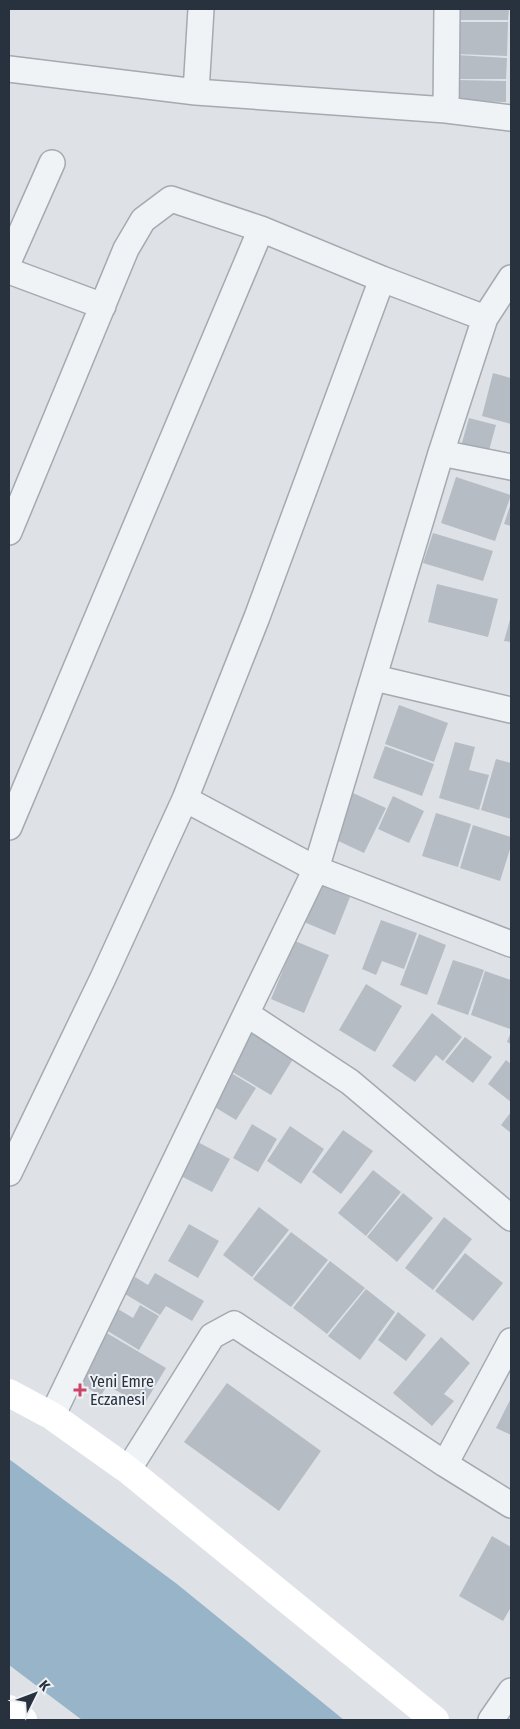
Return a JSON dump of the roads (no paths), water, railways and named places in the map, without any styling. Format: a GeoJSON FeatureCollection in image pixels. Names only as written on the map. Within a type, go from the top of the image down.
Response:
{"type":"FeatureCollection","features":[{"type":"Feature","properties":{"kind":"main road"},"geometry":{"type":"LineString","coordinates":[[9,1393],[52,1416],[128,1470],[435,1720]]}},
{"type":"Feature","properties":{"kind":"main road"},"geometry":{"type":"LineString","coordinates":[[9,1709],[23,1720]]}},
{"type":"Feature","properties":{"kind":"street"},"geometry":{"type":"LineString","coordinates":[[196,92],[201,9]]}},
{"type":"Feature","properties":{"kind":"street"},"geometry":{"type":"LineString","coordinates":[[446,110],[447,9]]}},
{"type":"Feature","properties":{"kind":"street"},"geometry":{"type":"LineString","coordinates":[[9,68],[196,92],[446,110],[511,118]]}},
{"type":"Feature","properties":{"kind":"street"},"geometry":{"type":"LineString","coordinates":[[9,260],[52,163]]}},
{"type":"Feature","properties":{"kind":"street"},"geometry":{"type":"LineString","coordinates":[[9,532],[126,249],[143,220],[171,199],[261,229],[382,279],[486,318]]}},
{"type":"Feature","properties":{"kind":"street"},"geometry":{"type":"LineString","coordinates":[[9,826],[261,229]]}},
{"type":"Feature","properties":{"kind":"street"},"geometry":{"type":"LineString","coordinates":[[9,271],[103,306]]}},
{"type":"Feature","properties":{"kind":"street"},"geometry":{"type":"LineString","coordinates":[[52,1416],[316,869],[442,453],[486,318],[511,278]]}},
{"type":"Feature","properties":{"kind":"street"},"geometry":{"type":"LineString","coordinates":[[9,1173],[103,978],[185,799],[257,617],[382,279]]}},
{"type":"Feature","properties":{"kind":"street"},"geometry":{"type":"LineString","coordinates":[[442,453],[511,467]]}},
{"type":"Feature","properties":{"kind":"street"},"geometry":{"type":"LineString","coordinates":[[374,678],[511,710]]}},
{"type":"Feature","properties":{"kind":"street"},"geometry":{"type":"LineString","coordinates":[[185,799],[316,869],[511,944]]}},
{"type":"Feature","properties":{"kind":"street"},"geometry":{"type":"LineString","coordinates":[[247,1014],[350,1082],[511,1218]]}},
{"type":"Feature","properties":{"kind":"street"},"geometry":{"type":"LineString","coordinates":[[128,1470],[212,1336],[234,1324],[445,1464],[511,1505]]}},
{"type":"Feature","properties":{"kind":"street"},"geometry":{"type":"LineString","coordinates":[[445,1464],[511,1341]]}},
{"type":"Feature","properties":{"kind":"street"},"geometry":{"type":"LineString","coordinates":[[491,1720],[511,1691]]}},
{"type":"Feature","properties":{"kind":"water"},"geometry":{"type":"Polygon","coordinates":[[[9,1459],[177,1584],[344,1720],[82,1720],[9,1665],[9,1459]]]}},
{"type":"Feature","properties":{"kind":"place","name":"Yeni Emre Eczanesi"},"geometry":{"type":"Point","coordinates":[80,1390]}}]}
